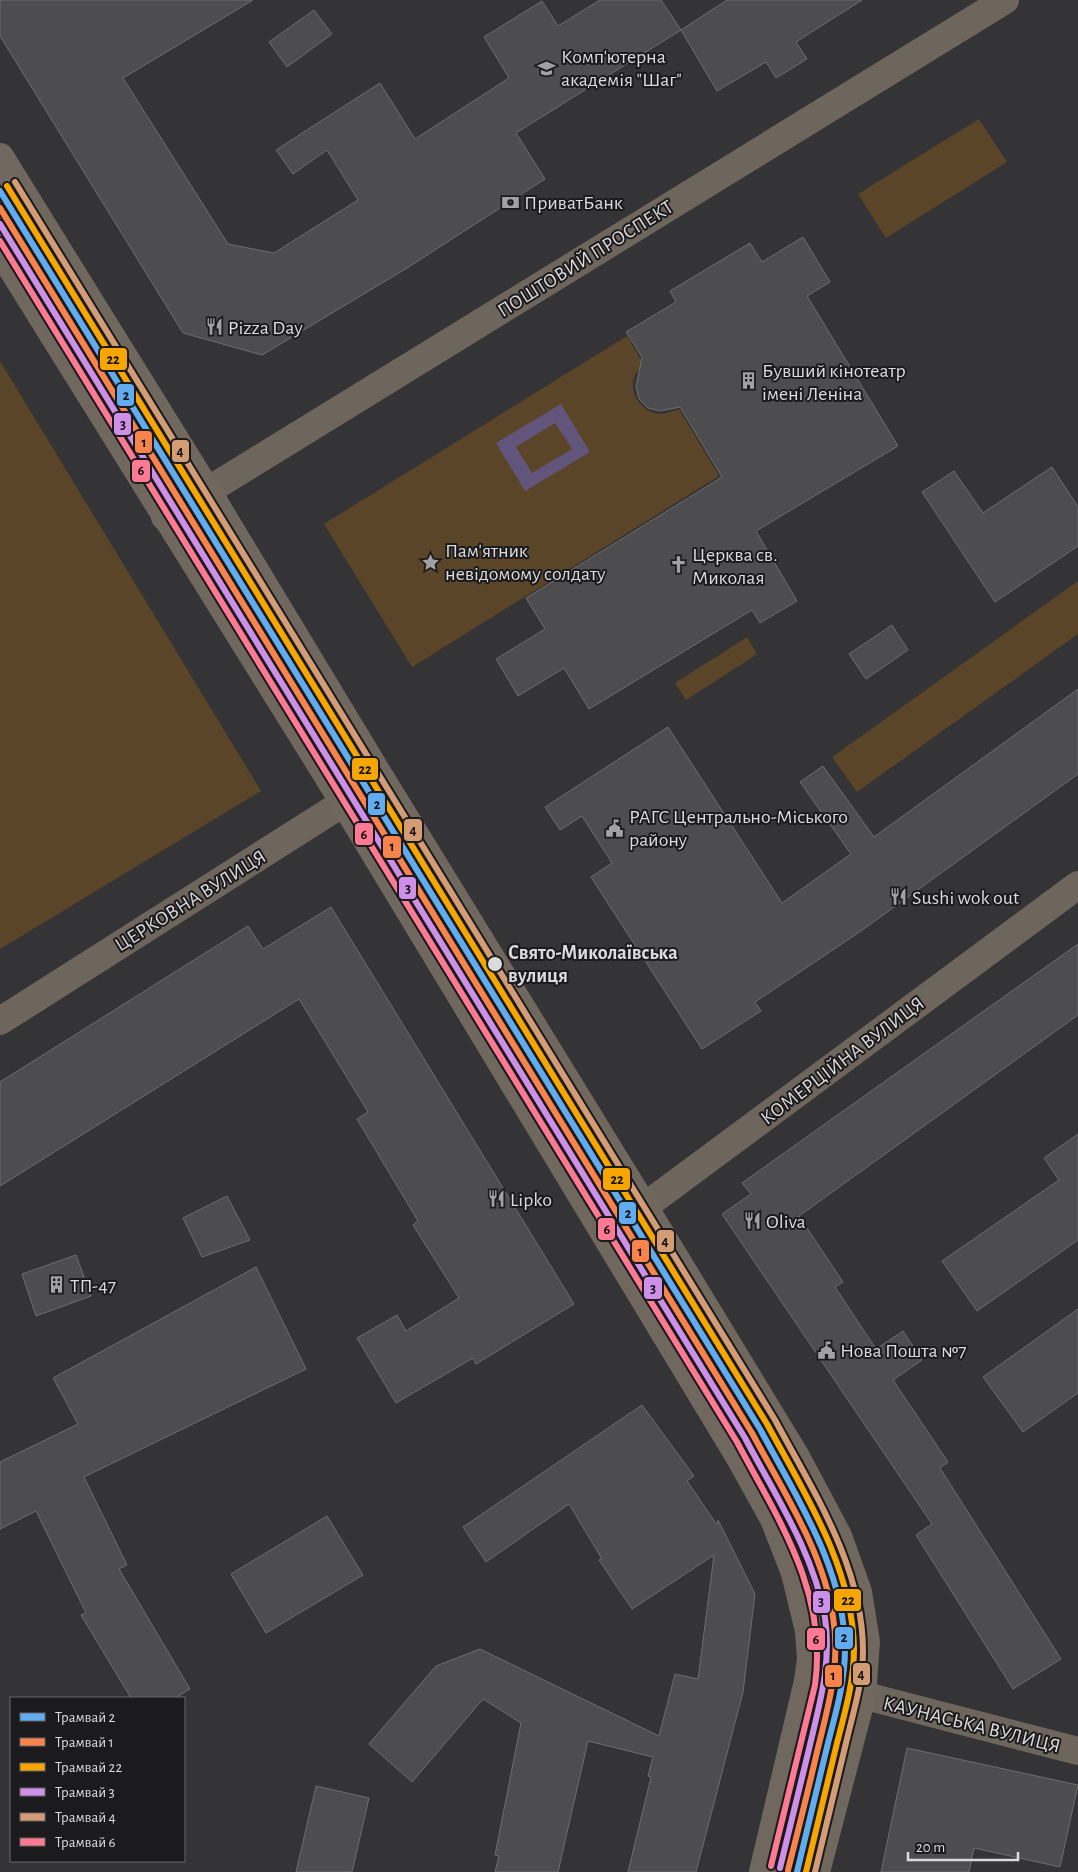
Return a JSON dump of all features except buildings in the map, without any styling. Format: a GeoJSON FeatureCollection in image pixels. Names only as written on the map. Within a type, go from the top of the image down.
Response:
{"type":"FeatureCollection","features":[{"type":"Feature","properties":{"kind":"main road"},"geometry":{"type":"LineString","coordinates":[[0,157],[207,490],[381,779],[796,1457],[838,1536],[858,1592],[864,1634],[862,1696],[816,1872]]}},
{"type":"Feature","properties":{"kind":"main road"},"geometry":{"type":"LineString","coordinates":[[0,249],[344,802],[739,1456],[774,1519],[795,1573],[802,1598],[809,1632],[811,1659],[808,1682],[763,1872]]}},
{"type":"Feature","properties":{"kind":"street","name":"ПОШТОВИЙ ПРОСПЕКТ"},"geometry":{"type":"LineString","coordinates":[[165,517],[1005,0]]}},
{"type":"Feature","properties":{"kind":"street"},"geometry":{"type":"LineString","coordinates":[[0,222],[29,204]]}},
{"type":"Feature","properties":{"kind":"street","name":"ЦЕРКОВНА ВУЛИЦЯ"},"geometry":{"type":"LineString","coordinates":[[0,1021],[381,779]]}},
{"type":"Feature","properties":{"kind":"street","name":"КОМЕРЦІЙНА ВУЛИЦЯ"},"geometry":{"type":"LineString","coordinates":[[606,1235],[1078,885]]}},
{"type":"Feature","properties":{"kind":"street","name":"КАУНАСЬКА ВУЛИЦЯ"},"geometry":{"type":"LineString","coordinates":[[808,1682],[1078,1751]]}},
{"type":"Feature","properties":{"kind":"shaded area"},"geometry":{"type":"Polygon","coordinates":[[[979,119],[1007,162],[886,238],[858,194],[979,119]]]}},
{"type":"Feature","properties":{"kind":"shaded area"},"geometry":{"type":"Polygon","coordinates":[[[627,336],[644,365],[636,373],[633,380],[634,393],[637,399],[641,405],[653,413],[662,414],[679,409],[719,476],[412,667],[324,524],[627,336]]]}},
{"type":"Feature","properties":{"kind":"shaded area"},"geometry":{"type":"Polygon","coordinates":[[[0,361],[261,791],[0,949],[0,361]]]}},
{"type":"Feature","properties":{"kind":"shaded area"},"geometry":{"type":"Polygon","coordinates":[[[561,404],[590,452],[525,491],[496,443],[561,404]],[[555,423],[516,447],[532,473],[572,449],[555,423]]]}},
{"type":"Feature","properties":{"kind":"shaded area"},"geometry":{"type":"Polygon","coordinates":[[[1078,581],[1078,634],[857,792],[832,757],[1078,581]]]}},
{"type":"Feature","properties":{"kind":"shaded area"},"geometry":{"type":"Polygon","coordinates":[[[747,637],[757,654],[686,700],[675,683],[747,637]]]}},
{"type":"Feature","properties":{"kind":"tram line","name":"4"},"geometry":{"type":"LineString","coordinates":[[15,182],[775,1420],[820,1502],[845,1560],[855,1589],[861,1620],[863,1663],[857,1697],[815,1872]]}},
{"type":"Feature","properties":{"kind":"tram line","name":"22"},"geometry":{"type":"LineString","coordinates":[[7,186],[767,1424],[824,1532],[836,1561],[852,1619],[854,1661],[846,1708],[806,1872]]}},
{"type":"Feature","properties":{"kind":"tram line","name":"2"},"geometry":{"type":"LineString","coordinates":[[0,191],[760,1429],[803,1507],[828,1562],[837,1591],[843,1620],[845,1662],[837,1708],[797,1872]]}},
{"type":"Feature","properties":{"kind":"tram line","name":"1"},"geometry":{"type":"LineString","coordinates":[[0,208],[752,1433],[789,1499],[811,1545],[828,1593],[833,1617],[835,1634],[834,1669],[829,1702],[788,1870]]}},
{"type":"Feature","properties":{"kind":"tram line","name":"3"},"geometry":{"type":"LineString","coordinates":[[0,224],[745,1438],[781,1503],[803,1548],[820,1594],[825,1618],[827,1635],[826,1668],[820,1701],[780,1868]]}},
{"type":"Feature","properties":{"kind":"tram line","name":"6"},"geometry":{"type":"LineString","coordinates":[[0,241],[737,1442],[784,1529],[797,1558],[807,1588],[814,1619],[817,1651],[815,1685],[771,1866]]}},
{"type":"Feature","properties":{"kind":"place","name":"Комп'ютерна академія \"Шаг\""},"geometry":{"type":"Point","coordinates":[547,68]}},
{"type":"Feature","properties":{"kind":"place","name":"ПриватБанк"},"geometry":{"type":"Point","coordinates":[510,202]}},
{"type":"Feature","properties":{"kind":"place","name":"Pizza Day"},"geometry":{"type":"Point","coordinates":[214,327]}},
{"type":"Feature","properties":{"kind":"place","name":"Бувший кінотеатр імені Леніна"},"geometry":{"type":"Point","coordinates":[748,381]}},
{"type":"Feature","properties":{"kind":"place","name":"Пам'ятник невідомому солдату"},"geometry":{"type":"Point","coordinates":[431,562]}},
{"type":"Feature","properties":{"kind":"place","name":"Церква св. Миколая"},"geometry":{"type":"Point","coordinates":[678,565]}},
{"type":"Feature","properties":{"kind":"place","name":"РАГС Центрально-Міського району"},"geometry":{"type":"Point","coordinates":[615,828]}},
{"type":"Feature","properties":{"kind":"place","name":"Sushi wok out"},"geometry":{"type":"Point","coordinates":[898,897]}},
{"type":"Feature","properties":{"kind":"place","name":"Свято-Миколаївська вулиця"},"geometry":{"type":"Point","coordinates":[495,964]}},
{"type":"Feature","properties":{"kind":"place","name":"Lipko"},"geometry":{"type":"Point","coordinates":[496,1199]}},
{"type":"Feature","properties":{"kind":"place","name":"Oliva"},"geometry":{"type":"Point","coordinates":[752,1221]}},
{"type":"Feature","properties":{"kind":"place","name":"ТП-47"},"geometry":{"type":"Point","coordinates":[56,1285]}},
{"type":"Feature","properties":{"kind":"place","name":"Нова Пошта №7"},"geometry":{"type":"Point","coordinates":[826,1350]}}]}
